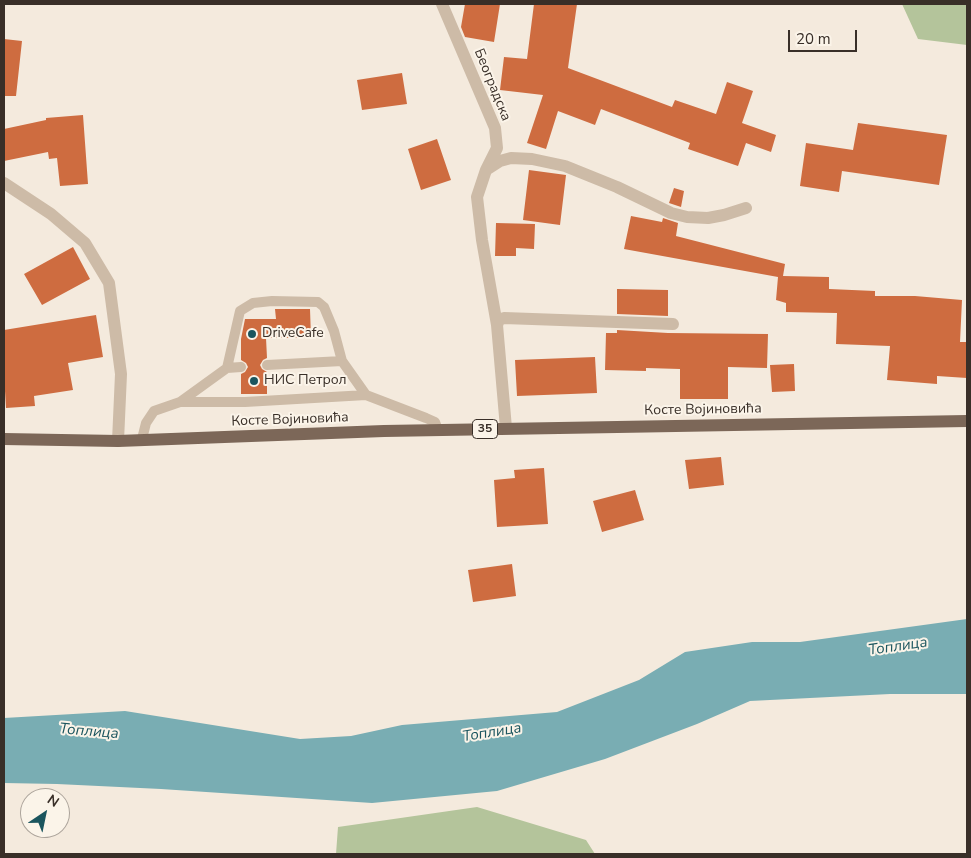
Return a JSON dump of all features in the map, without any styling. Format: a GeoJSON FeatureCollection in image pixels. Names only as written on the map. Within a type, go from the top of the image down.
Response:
{"type":"FeatureCollection","features":[{"type":"Feature","properties":{"kind":"main road","name":"Косте Војиновића"},"geometry":{"type":"LineString","coordinates":[[4,439],[118,441],[506,428],[967,421]]}},
{"type":"Feature","properties":{"kind":"street","name":"Београдска"},"geometry":{"type":"LineString","coordinates":[[442,4],[495,128],[497,148],[486,170],[477,197],[482,240],[497,325],[506,428]]}},
{"type":"Feature","properties":{"kind":"street"},"geometry":{"type":"LineString","coordinates":[[486,170],[500,161],[511,158],[532,159],[565,166],[617,187],[671,213],[687,217],[708,218],[746,208]]}},
{"type":"Feature","properties":{"kind":"street"},"geometry":{"type":"LineString","coordinates":[[4,183],[51,214],[85,243],[109,284],[121,374],[118,441]]}},
{"type":"Feature","properties":{"kind":"street"},"geometry":{"type":"LineString","coordinates":[[497,325],[499,320],[504,318],[674,324]]}},
{"type":"Feature","properties":{"kind":"lane"},"geometry":{"type":"LineString","coordinates":[[227,368],[240,312],[252,304],[272,301],[318,302],[324,306],[334,331],[342,361],[366,395]]}},
{"type":"Feature","properties":{"kind":"lane"},"geometry":{"type":"LineString","coordinates":[[267,365],[342,361]]}},
{"type":"Feature","properties":{"kind":"lane"},"geometry":{"type":"LineString","coordinates":[[180,402],[227,368],[241,367]]}},
{"type":"Feature","properties":{"kind":"lane","name":"Косте Војиновића"},"geometry":{"type":"LineString","coordinates":[[142,439],[146,423],[154,411],[180,402],[246,402],[366,395],[435,422],[438,430]]}},
{"type":"Feature","properties":{"kind":"green space"},"geometry":{"type":"Polygon","coordinates":[[[902,4],[967,4],[967,45],[918,39],[902,4]]]}},
{"type":"Feature","properties":{"kind":"green space"},"geometry":{"type":"Polygon","coordinates":[[[477,807],[586,840],[595,854],[336,854],[338,827],[477,807]]]}},
{"type":"Feature","properties":{"kind":"water","name":"Топлица"},"geometry":{"type":"Polygon","coordinates":[[[967,619],[967,694],[890,694],[750,701],[697,724],[605,759],[497,791],[372,803],[161,789],[4,783],[4,718],[125,711],[300,739],[351,736],[402,725],[557,712],[639,680],[685,652],[752,642],[800,642],[967,619]]]}},
{"type":"Feature","properties":{"kind":"building"},"geometry":{"type":"Polygon","coordinates":[[[465,4],[500,4],[494,42],[465,37],[461,27],[465,4]]]}},
{"type":"Feature","properties":{"kind":"building"},"geometry":{"type":"Polygon","coordinates":[[[534,4],[577,4],[568,68],[672,107],[675,100],[716,114],[727,82],[753,91],[742,123],[776,135],[771,152],[746,143],[738,166],[688,149],[690,143],[601,109],[595,125],[558,111],[546,149],[527,143],[543,95],[500,90],[504,57],[527,59],[534,4]]]}},
{"type":"Feature","properties":{"kind":"building"},"geometry":{"type":"Polygon","coordinates":[[[4,39],[22,41],[16,96],[4,96],[4,39]]]}},
{"type":"Feature","properties":{"kind":"building"},"geometry":{"type":"Polygon","coordinates":[[[402,73],[407,104],[362,110],[357,80],[402,73]]]}},
{"type":"Feature","properties":{"kind":"building"},"geometry":{"type":"Polygon","coordinates":[[[83,115],[88,184],[60,186],[57,158],[49,159],[48,152],[4,161],[4,129],[46,120],[46,118],[83,115]]]}},
{"type":"Feature","properties":{"kind":"building"},"geometry":{"type":"Polygon","coordinates":[[[858,123],[947,135],[939,185],[842,171],[839,192],[800,186],[806,143],[853,150],[858,123]]]}},
{"type":"Feature","properties":{"kind":"building"},"geometry":{"type":"Polygon","coordinates":[[[437,139],[451,180],[421,190],[408,149],[437,139]]]}},
{"type":"Feature","properties":{"kind":"building"},"geometry":{"type":"Polygon","coordinates":[[[529,170],[566,175],[560,225],[523,220],[529,170]]]}},
{"type":"Feature","properties":{"kind":"building"},"geometry":{"type":"Polygon","coordinates":[[[674,188],[684,191],[681,207],[669,203],[674,188]]]}},
{"type":"Feature","properties":{"kind":"building"},"geometry":{"type":"Polygon","coordinates":[[[631,216],[662,222],[663,218],[678,223],[676,236],[785,264],[783,276],[829,277],[829,289],[875,291],[875,296],[915,296],[962,300],[960,342],[967,342],[967,378],[937,376],[937,384],[887,380],[890,346],[836,344],[837,313],[786,312],[786,303],[776,300],[778,277],[624,249],[631,216]]]}},
{"type":"Feature","properties":{"kind":"building"},"geometry":{"type":"Polygon","coordinates":[[[496,223],[535,224],[534,249],[516,248],[516,256],[495,256],[496,223]]]}},
{"type":"Feature","properties":{"kind":"building"},"geometry":{"type":"Polygon","coordinates":[[[73,247],[90,279],[42,305],[24,274],[73,247]]]}},
{"type":"Feature","properties":{"kind":"building"},"geometry":{"type":"Polygon","coordinates":[[[617,289],[668,290],[668,316],[617,314],[617,289]]]}},
{"type":"Feature","properties":{"kind":"building"},"geometry":{"type":"Polygon","coordinates":[[[275,309],[310,309],[311,338],[266,338],[267,358],[260,365],[267,372],[267,394],[241,394],[241,374],[248,367],[241,360],[241,339],[245,319],[276,319],[275,309]]]}},
{"type":"Feature","properties":{"kind":"building"},"geometry":{"type":"Polygon","coordinates":[[[96,315],[103,357],[68,363],[73,390],[34,396],[35,406],[6,408],[4,330],[96,315]]]}},
{"type":"Feature","properties":{"kind":"building"},"geometry":{"type":"Polygon","coordinates":[[[617,330],[668,333],[768,334],[767,368],[728,367],[728,399],[680,399],[680,369],[646,368],[646,371],[605,370],[606,333],[617,333],[617,330]]]}},
{"type":"Feature","properties":{"kind":"building"},"geometry":{"type":"Polygon","coordinates":[[[595,357],[597,393],[517,396],[515,360],[595,357]]]}},
{"type":"Feature","properties":{"kind":"building"},"geometry":{"type":"Polygon","coordinates":[[[794,364],[795,391],[772,392],[770,365],[794,364]]]}},
{"type":"Feature","properties":{"kind":"building"},"geometry":{"type":"Polygon","coordinates":[[[721,457],[724,485],[689,489],[685,460],[721,457]]]}},
{"type":"Feature","properties":{"kind":"building"},"geometry":{"type":"Polygon","coordinates":[[[544,468],[548,524],[497,527],[494,480],[515,478],[514,470],[544,468]]]}},
{"type":"Feature","properties":{"kind":"building"},"geometry":{"type":"Polygon","coordinates":[[[635,490],[644,520],[602,532],[593,501],[635,490]]]}},
{"type":"Feature","properties":{"kind":"building"},"geometry":{"type":"Polygon","coordinates":[[[512,564],[516,596],[473,602],[468,570],[512,564]]]}},
{"type":"Feature","properties":{"kind":"place","name":"DriveCafe"},"geometry":{"type":"Point","coordinates":[252,334]}},
{"type":"Feature","properties":{"kind":"place","name":"НИС Петрол"},"geometry":{"type":"Point","coordinates":[254,381]}}]}
